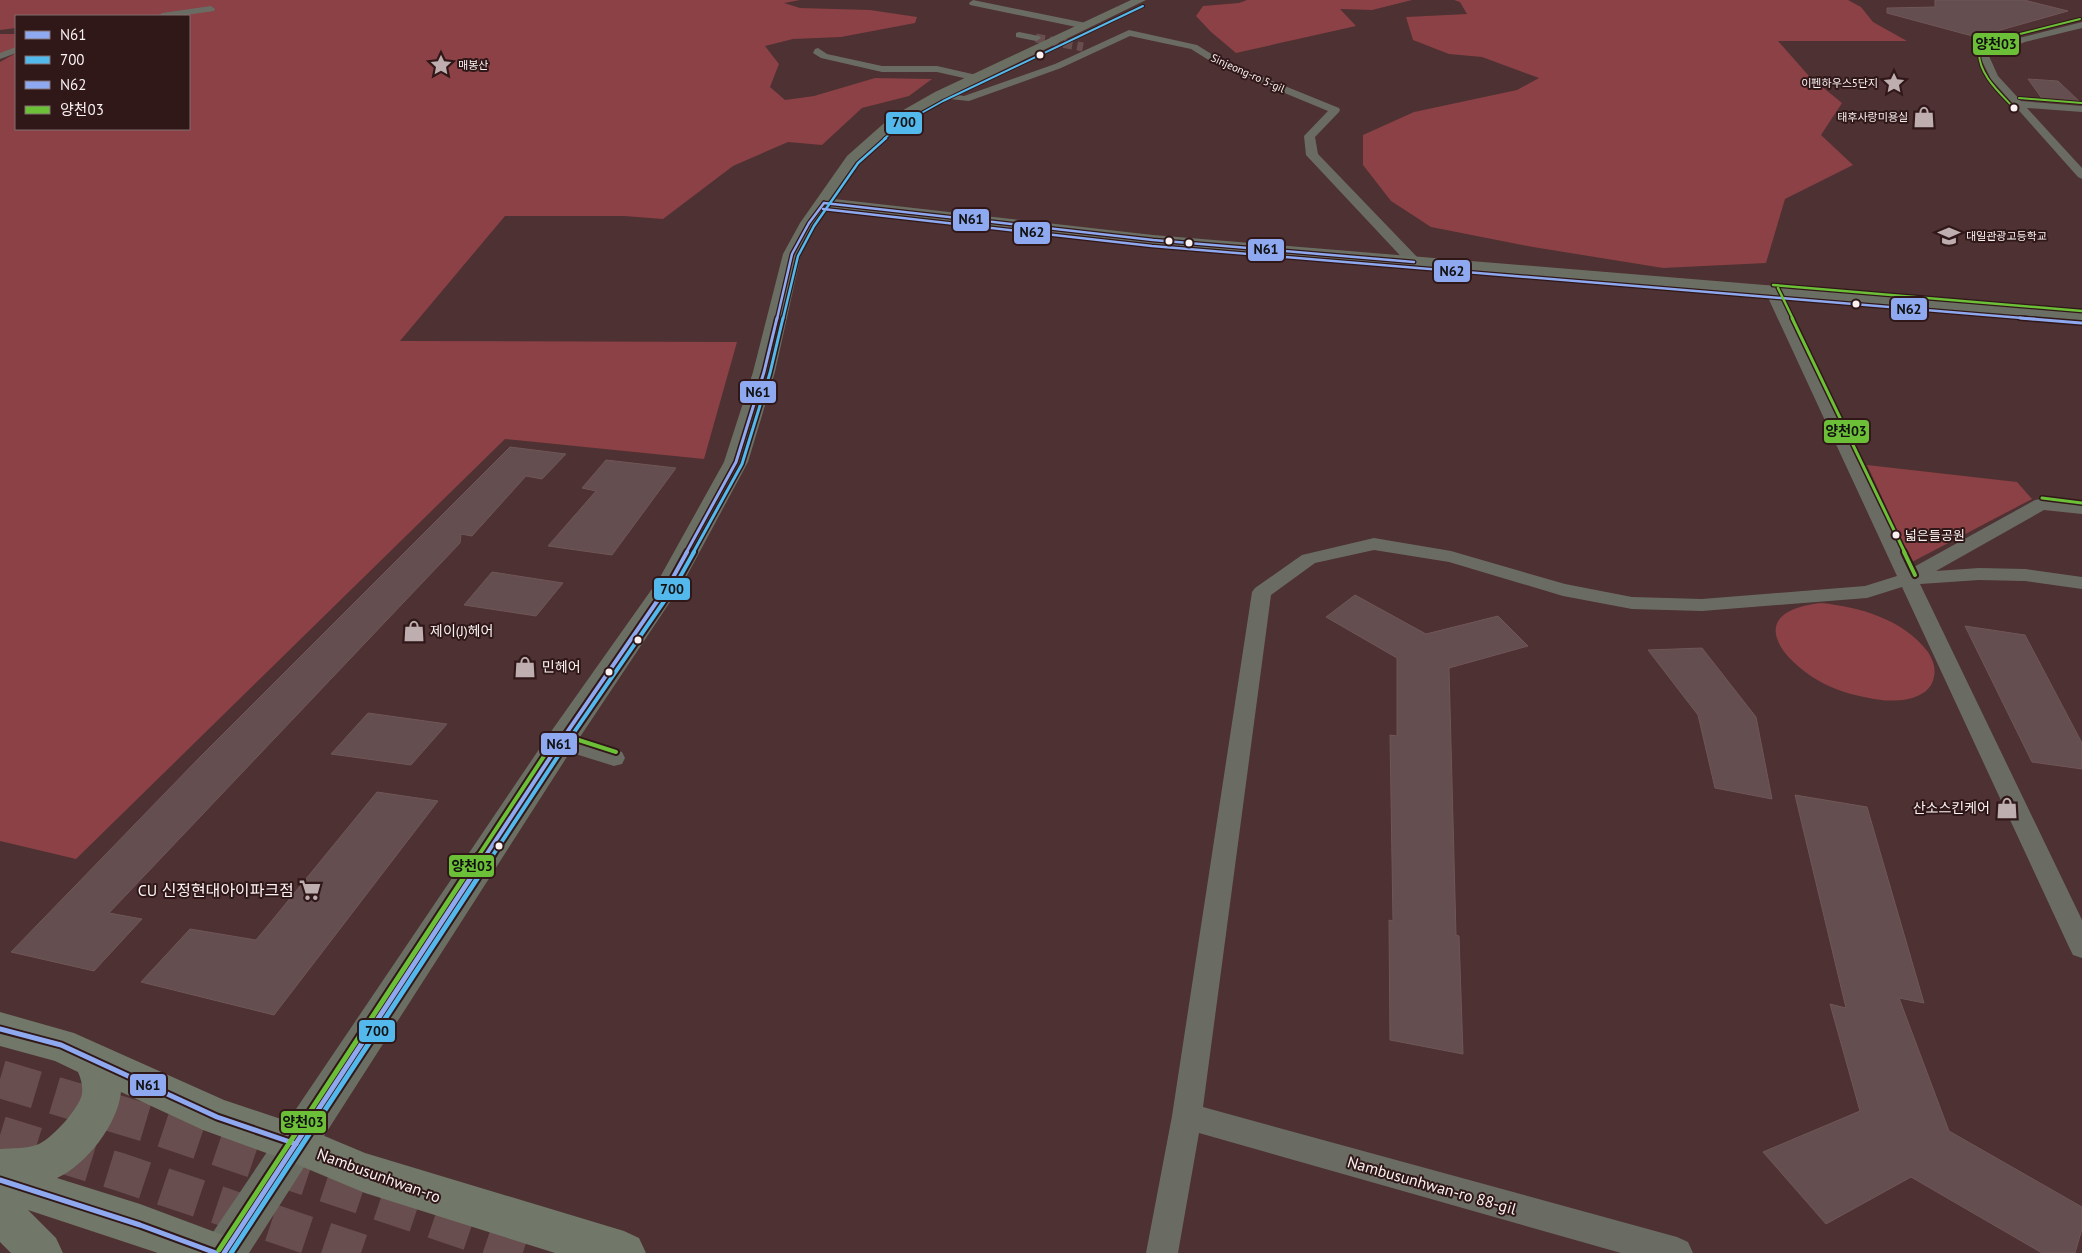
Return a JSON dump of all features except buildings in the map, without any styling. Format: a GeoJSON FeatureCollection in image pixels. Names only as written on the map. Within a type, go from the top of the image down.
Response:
{"type":"FeatureCollection","features":[{"type":"Feature","properties":{"kind":"main road"},"geometry":{"type":"LineString","coordinates":[[224,1253],[562,741],[671,581],[736,462],[764,372],[792,254],[809,223],[853,159],[896,120],[940,95],[1140,0]]}},
{"type":"Feature","properties":{"kind":"main road"},"geometry":{"type":"LineString","coordinates":[[824,202],[1154,240],[2082,317]]}},
{"type":"Feature","properties":{"kind":"main road","name":"Nambusunhwan-ro"},"geometry":{"type":"LineString","coordinates":[[0,1029],[61,1045],[218,1117],[296,1144],[376,1177],[624,1253]]}},
{"type":"Feature","properties":{"kind":"main road"},"geometry":{"type":"LineString","coordinates":[[0,1170],[29,1167],[48,1162],[74,1142],[88,1123],[100,1101],[102,1085],[92,1060]]}},
{"type":"Feature","properties":{"kind":"main road"},"geometry":{"type":"LineString","coordinates":[[0,1180],[140,1225],[216,1253]]}},
{"type":"Feature","properties":{"kind":"main road"},"geometry":{"type":"LineString","coordinates":[[0,1217],[9,1221],[41,1253]]}},
{"type":"Feature","properties":{"kind":"street"},"geometry":{"type":"LineString","coordinates":[[973,3],[1086,26]]}},
{"type":"Feature","properties":{"kind":"street"},"geometry":{"type":"LineString","coordinates":[[169,15],[211,9]]}},
{"type":"Feature","properties":{"kind":"street"},"geometry":{"type":"LineString","coordinates":[[2082,25],[2022,40],[1984,55],[1994,77],[2082,175]]}},
{"type":"Feature","properties":{"kind":"street","name":"Sinjeong-ro 5-gil"},"geometry":{"type":"LineString","coordinates":[[940,95],[965,100],[1058,66],[1088,48],[1129,33],[1194,46],[1218,62],[1335,110],[1309,136],[1312,155],[1414,262]]}},
{"type":"Feature","properties":{"kind":"street"},"geometry":{"type":"LineString","coordinates":[[1018,35],[1036,38]]}},
{"type":"Feature","properties":{"kind":"street"},"geometry":{"type":"LineString","coordinates":[[0,56],[15,50]]}},
{"type":"Feature","properties":{"kind":"street"},"geometry":{"type":"LineString","coordinates":[[818,51],[818,53],[824,56],[882,69],[937,69],[977,78]]}},
{"type":"Feature","properties":{"kind":"street"},"geometry":{"type":"LineString","coordinates":[[2019,104],[2082,109]]}},
{"type":"Feature","properties":{"kind":"street"},"geometry":{"type":"LineString","coordinates":[[1772,291],[2082,947]]}},
{"type":"Feature","properties":{"kind":"street"},"geometry":{"type":"LineString","coordinates":[[1162,1253],[1187,1116],[1262,592],[1309,559],[1374,544],[1451,557],[1563,590],[1632,603],[1702,605],[1867,592],[1909,578],[2042,504],[2082,508]]}},
{"type":"Feature","properties":{"kind":"street"},"geometry":{"type":"LineString","coordinates":[[1909,578],[1979,574],[2025,575],[2082,583]]}},
{"type":"Feature","properties":{"kind":"street"},"geometry":{"type":"LineString","coordinates":[[562,741],[614,758]]}},
{"type":"Feature","properties":{"kind":"street","name":"Nambusunhwan-ro 88-gil"},"geometry":{"type":"LineString","coordinates":[[1187,1116],[1678,1253]]}},
{"type":"Feature","properties":{"kind":"shaded area"},"geometry":{"type":"Polygon","coordinates":[[[0,0],[800,0],[784,3],[800,8],[870,10],[917,17],[915,23],[841,37],[793,39],[765,46],[779,64],[770,87],[785,100],[814,96],[875,78],[932,79],[909,96],[862,108],[822,145],[788,142],[733,166],[663,219],[624,216],[505,216],[400,341],[737,342],[704,459],[505,439],[76,859],[0,841],[0,62],[15,54],[15,130],[190,130],[190,15],[15,15],[15,28],[0,30],[0,0]]]}},
{"type":"Feature","properties":{"kind":"shaded area"},"geometry":{"type":"Polygon","coordinates":[[[1247,0],[1412,0],[1372,10],[1340,9],[1356,26],[1236,53],[1210,31],[1196,16],[1203,6],[1239,3],[1247,0]]]}},
{"type":"Feature","properties":{"kind":"shaded area"},"geometry":{"type":"Polygon","coordinates":[[[1454,0],[1848,0],[1861,7],[1873,22],[1907,41],[1778,41],[1809,76],[1842,103],[1821,135],[1853,165],[1785,199],[1766,263],[1663,268],[1533,247],[1431,227],[1391,201],[1363,165],[1363,135],[1414,112],[1517,90],[1539,78],[1482,57],[1449,54],[1413,40],[1406,17],[1467,14],[1460,2],[1454,0]]]}},
{"type":"Feature","properties":{"kind":"shaded area"},"geometry":{"type":"Polygon","coordinates":[[[0,34],[15,34],[15,51],[0,57],[0,34]]]}},
{"type":"Feature","properties":{"kind":"shaded area"},"geometry":{"type":"Polygon","coordinates":[[[1867,465],[2017,482],[2032,499],[1912,562],[1867,465]]]}},
{"type":"Feature","properties":{"kind":"shaded area"},"geometry":{"type":"Polygon","coordinates":[[[1821,603],[1865,612],[1893,623],[1906,631],[1928,652],[1934,664],[1935,670],[1931,686],[1925,692],[1908,699],[1878,700],[1837,690],[1803,671],[1781,647],[1776,635],[1777,624],[1784,615],[1798,608],[1821,603]]]}},
{"type":"Feature","properties":{"kind":"tunnel"},"geometry":{"type":"LineString","coordinates":[[1036,38],[1083,47]]}},
{"type":"Feature","properties":{"kind":"tunnel"},"geometry":{"type":"LineString","coordinates":[[0,1079],[150,1124],[533,1253]]}},
{"type":"Feature","properties":{"kind":"tunnel"},"geometry":{"type":"LineString","coordinates":[[0,1135],[120,1172],[361,1253]]}},
{"type":"Feature","properties":{"kind":"transit line","name":"700"},"geometry":{"type":"LineString","coordinates":[[231,1253],[566,744],[676,584],[742,464],[770,373],[798,256],[814,226],[858,163],[900,125],[943,101],[1143,6]]}},
{"type":"Feature","properties":{"kind":"transit line","name":"양천03"},"geometry":{"type":"LineString","coordinates":[[2014,108],[1985,74],[1981,66],[1979,51],[2020,34],[2080,19]]}},
{"type":"Feature","properties":{"kind":"transit line","name":"양천03"},"geometry":{"type":"LineString","coordinates":[[2019,98],[2082,103]]}},
{"type":"Feature","properties":{"kind":"transit line","name":"N61"},"geometry":{"type":"LineString","coordinates":[[824,203],[1153,240],[1414,262]]}},
{"type":"Feature","properties":{"kind":"transit line","name":"N61"},"geometry":{"type":"LineString","coordinates":[[224,1253],[561,741],[671,581],[736,462],[764,372],[792,254],[809,223],[824,203]]}},
{"type":"Feature","properties":{"kind":"transit line","name":"N62"},"geometry":{"type":"LineString","coordinates":[[823,209],[1152,246],[2081,323]]}},
{"type":"Feature","properties":{"kind":"transit line","name":"양천03"},"geometry":{"type":"LineString","coordinates":[[1773,285],[2082,311]]}},
{"type":"Feature","properties":{"kind":"transit line","name":"양천03"},"geometry":{"type":"LineString","coordinates":[[1778,288],[1915,575]]}},
{"type":"Feature","properties":{"kind":"transit line","name":"양천03"},"geometry":{"type":"LineString","coordinates":[[2042,498],[2082,503]]}},
{"type":"Feature","properties":{"kind":"transit line","name":"양천03"},"geometry":{"type":"LineString","coordinates":[[563,735],[616,752]]}},
{"type":"Feature","properties":{"kind":"transit line","name":"양천03"},"geometry":{"type":"LineString","coordinates":[[219,1250],[556,738]]}},
{"type":"Feature","properties":{"kind":"transit line","name":"N61"},"geometry":{"type":"LineString","coordinates":[[0,1029],[61,1045],[217,1117],[296,1144]]}},
{"type":"Feature","properties":{"kind":"transit line","name":"N61"},"geometry":{"type":"LineString","coordinates":[[0,1180],[140,1225],[216,1253]]}},
{"type":"Feature","properties":{"kind":"place","name":"매봉산"},"geometry":{"type":"Point","coordinates":[441,65]}},
{"type":"Feature","properties":{"kind":"place","name":"이펜하우스5단지"},"geometry":{"type":"Point","coordinates":[1894,83]}},
{"type":"Feature","properties":{"kind":"place","name":"태후사랑미용실"},"geometry":{"type":"Point","coordinates":[1924,117]}},
{"type":"Feature","properties":{"kind":"place","name":"대일관광고등학교"},"geometry":{"type":"Point","coordinates":[1949,236]}},
{"type":"Feature","properties":{"kind":"place","name":"넓은들공원"},"geometry":{"type":"Point","coordinates":[1896,535]}},
{"type":"Feature","properties":{"kind":"place","name":"제이(J)헤어"},"geometry":{"type":"Point","coordinates":[414,631]}},
{"type":"Feature","properties":{"kind":"place","name":"민헤어"},"geometry":{"type":"Point","coordinates":[525,667]}},
{"type":"Feature","properties":{"kind":"place","name":"산소스킨케어"},"geometry":{"type":"Point","coordinates":[2007,808]}},
{"type":"Feature","properties":{"kind":"place","name":"CU 신정현대아이파크점"},"geometry":{"type":"Point","coordinates":[310,890]}}]}
